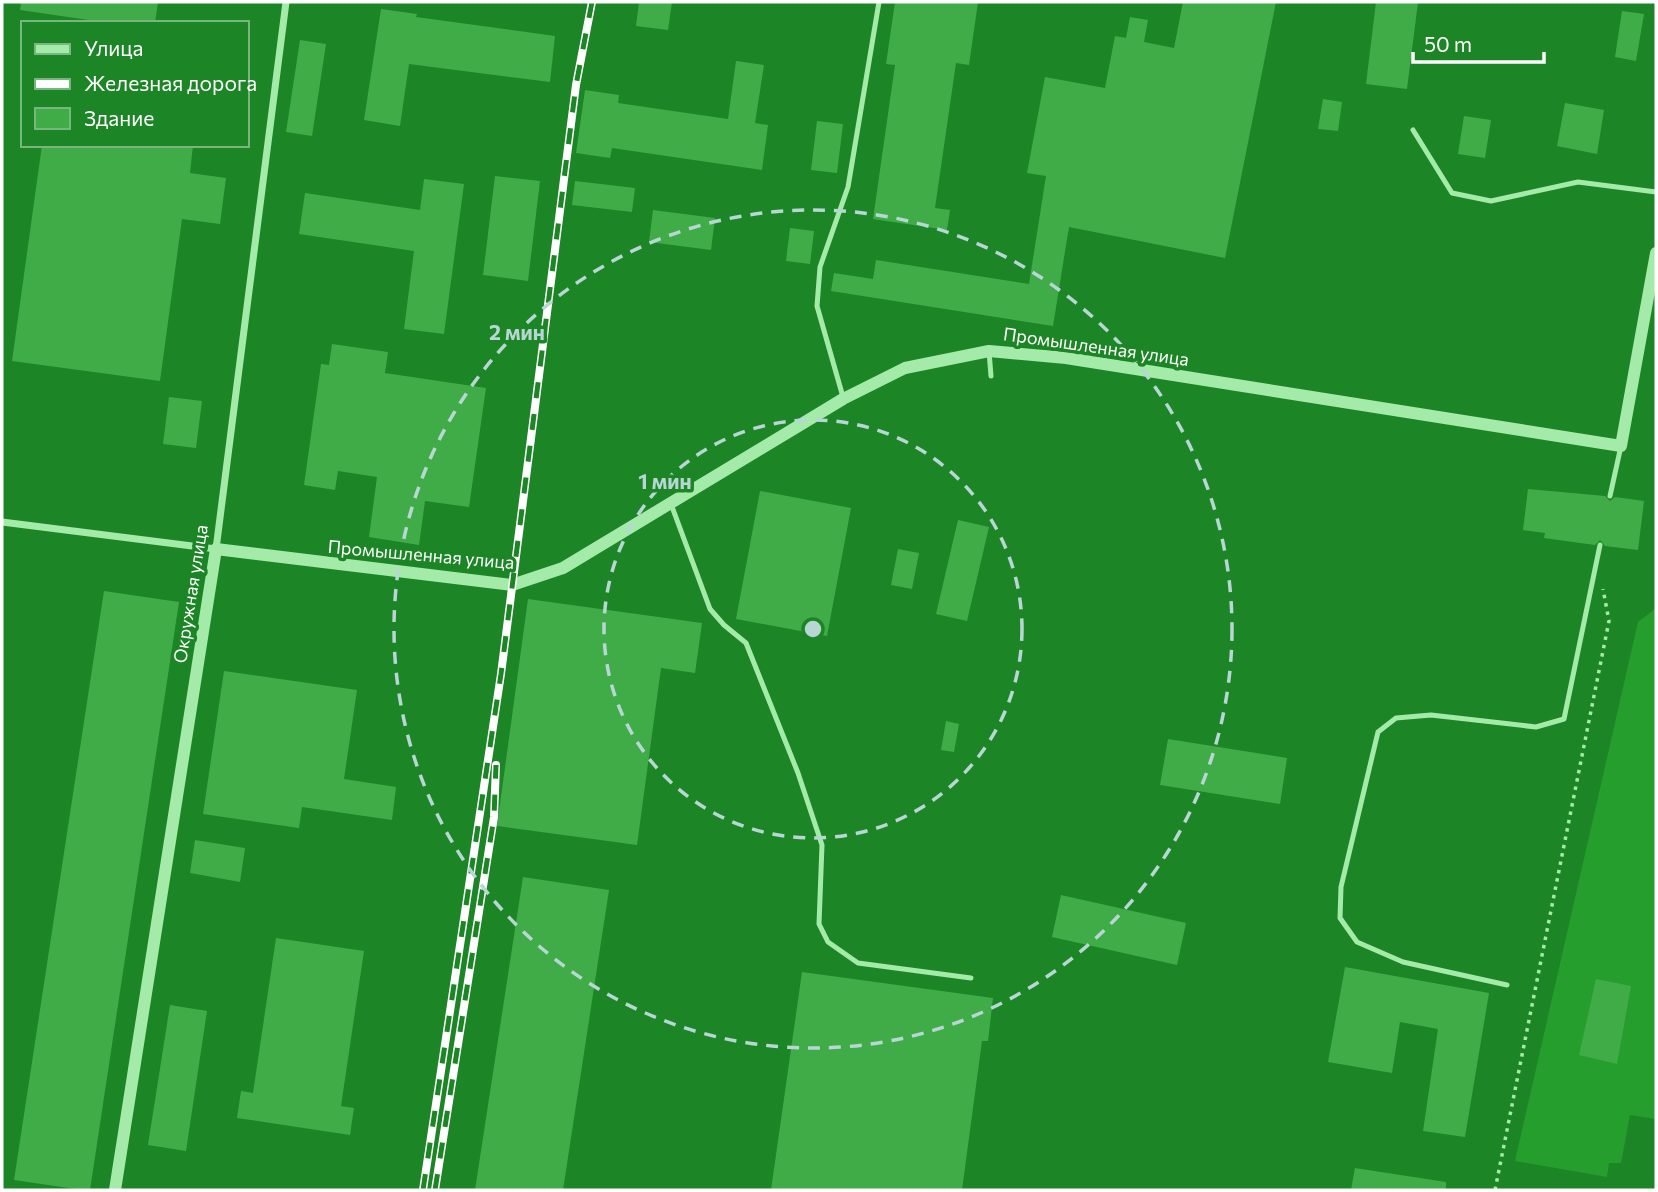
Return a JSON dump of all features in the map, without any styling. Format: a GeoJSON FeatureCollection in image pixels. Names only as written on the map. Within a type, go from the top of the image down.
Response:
{"type":"FeatureCollection","features":[{"type":"Feature","properties":{"kind":"street","name":"Окружная улица"},"geometry":{"type":"LineString","coordinates":[[115,1190],[216,549],[286,2]]}},
{"type":"Feature","properties":{"kind":"street"},"geometry":{"type":"LineString","coordinates":[[1620,446],[1656,253]]}},
{"type":"Feature","properties":{"kind":"street","name":"Промышленная улица"},"geometry":{"type":"LineString","coordinates":[[216,549],[512,585],[563,568],[843,399],[905,368],[989,351],[1066,358],[1620,446]]}},
{"type":"Feature","properties":{"kind":"street"},"geometry":{"type":"LineString","coordinates":[[2,522],[216,549]]}},
{"type":"Feature","properties":{"kind":"lane"},"geometry":{"type":"LineString","coordinates":[[843,399],[817,306],[820,267],[848,187],[879,2]]}},
{"type":"Feature","properties":{"kind":"lane"},"geometry":{"type":"LineString","coordinates":[[1413,130],[1452,192],[1491,201],[1578,181],[1656,192]]}},
{"type":"Feature","properties":{"kind":"lane"},"geometry":{"type":"LineString","coordinates":[[989,351],[991,376]]}},
{"type":"Feature","properties":{"kind":"lane"},"geometry":{"type":"LineString","coordinates":[[1610,496],[1620,446]]}},
{"type":"Feature","properties":{"kind":"lane"},"geometry":{"type":"LineString","coordinates":[[671,503],[710,609],[746,643],[799,773],[822,845],[819,924],[828,942],[858,963],[971,978]]}},
{"type":"Feature","properties":{"kind":"lane"},"geometry":{"type":"LineString","coordinates":[[1507,985],[1403,962],[1357,942],[1340,918],[1341,887],[1378,732],[1396,718],[1431,715],[1536,727],[1564,719],[1600,545]]}},
{"type":"Feature","properties":{"kind":"path"},"geometry":{"type":"LineString","coordinates":[[1495,1190],[1609,621],[1598,559]]}},
{"type":"Feature","properties":{"kind":"green space"},"geometry":{"type":"Polygon","coordinates":[[[1656,608],[1656,1119],[1630,1115],[1621,1163],[1609,1163],[1607,1177],[1515,1161],[1638,622],[1656,608]]]}},
{"type":"Feature","properties":{"kind":"building"},"geometry":{"type":"Polygon","coordinates":[[[21,2],[158,2],[155,21],[95,21],[20,10],[21,2]]]}},
{"type":"Feature","properties":{"kind":"building"},"geometry":{"type":"Polygon","coordinates":[[[639,2],[672,2],[668,30],[636,26],[639,2]]]}},
{"type":"Feature","properties":{"kind":"building"},"geometry":{"type":"Polygon","coordinates":[[[895,2],[978,2],[969,65],[956,63],[935,208],[950,210],[947,230],[873,219],[895,65],[886,64],[895,2]]]}},
{"type":"Feature","properties":{"kind":"building"},"geometry":{"type":"Polygon","coordinates":[[[1183,2],[1276,2],[1225,258],[1069,227],[1053,326],[831,291],[834,273],[873,279],[876,260],[1029,284],[1046,176],[1027,173],[1045,77],[1105,88],[1115,36],[1126,38],[1130,17],[1148,20],[1144,42],[1174,48],[1183,2]]]}},
{"type":"Feature","properties":{"kind":"building"},"geometry":{"type":"Polygon","coordinates":[[[1376,2],[1418,2],[1407,89],[1366,84],[1376,2]]]}},
{"type":"Feature","properties":{"kind":"building"},"geometry":{"type":"Polygon","coordinates":[[[381,9],[417,14],[416,17],[555,36],[550,82],[409,64],[400,126],[364,120],[381,9]]]}},
{"type":"Feature","properties":{"kind":"building"},"geometry":{"type":"Polygon","coordinates":[[[1622,11],[1644,14],[1636,61],[1615,57],[1622,11]]]}},
{"type":"Feature","properties":{"kind":"building"},"geometry":{"type":"Polygon","coordinates":[[[300,40],[326,44],[312,136],[286,132],[300,40]]]}},
{"type":"Feature","properties":{"kind":"building"},"geometry":{"type":"Polygon","coordinates":[[[736,61],[764,65],[755,123],[768,125],[762,170],[612,148],[610,158],[576,153],[585,90],[619,95],[618,103],[728,119],[736,61]]]}},
{"type":"Feature","properties":{"kind":"building"},"geometry":{"type":"Polygon","coordinates":[[[1323,99],[1342,102],[1338,131],[1318,129],[1323,99]]]}},
{"type":"Feature","properties":{"kind":"building"},"geometry":{"type":"Polygon","coordinates":[[[1565,103],[1604,110],[1597,154],[1557,146],[1565,103]]]}},
{"type":"Feature","properties":{"kind":"building"},"geometry":{"type":"Polygon","coordinates":[[[1464,116],[1491,120],[1485,158],[1458,154],[1464,116]]]}},
{"type":"Feature","properties":{"kind":"building"},"geometry":{"type":"Polygon","coordinates":[[[817,121],[843,124],[837,173],[811,170],[817,121]]]}},
{"type":"Feature","properties":{"kind":"building"},"geometry":{"type":"Polygon","coordinates":[[[42,147],[193,147],[190,173],[226,178],[220,224],[182,219],[160,381],[12,361],[42,147]]]}},
{"type":"Feature","properties":{"kind":"building"},"geometry":{"type":"Polygon","coordinates":[[[495,176],[540,181],[528,281],[483,275],[495,176]]]}},
{"type":"Feature","properties":{"kind":"building"},"geometry":{"type":"Polygon","coordinates":[[[424,179],[464,184],[444,334],[404,329],[414,251],[299,234],[305,193],[420,210],[424,179]]]}},
{"type":"Feature","properties":{"kind":"building"},"geometry":{"type":"Polygon","coordinates":[[[575,181],[635,188],[632,212],[572,205],[575,181]]]}},
{"type":"Feature","properties":{"kind":"building"},"geometry":{"type":"Polygon","coordinates":[[[653,210],[715,218],[711,250],[649,242],[653,210]]]}},
{"type":"Feature","properties":{"kind":"building"},"geometry":{"type":"Polygon","coordinates":[[[790,228],[814,231],[810,264],[786,261],[790,228]]]}},
{"type":"Feature","properties":{"kind":"building"},"geometry":{"type":"Polygon","coordinates":[[[332,344],[388,352],[385,373],[486,388],[469,507],[425,501],[419,545],[369,537],[377,477],[338,471],[335,490],[304,485],[321,364],[329,365],[332,344]]]}},
{"type":"Feature","properties":{"kind":"building"},"geometry":{"type":"Polygon","coordinates":[[[169,397],[202,401],[196,448],[163,444],[169,397]]]}},
{"type":"Feature","properties":{"kind":"building"},"geometry":{"type":"Polygon","coordinates":[[[1528,489],[1605,496],[1610,501],[1615,497],[1644,501],[1638,550],[1605,546],[1600,540],[1595,545],[1544,538],[1545,533],[1523,530],[1528,489]]]}},
{"type":"Feature","properties":{"kind":"building"},"geometry":{"type":"Polygon","coordinates":[[[760,491],[851,508],[827,636],[736,619],[760,491]]]}},
{"type":"Feature","properties":{"kind":"building"},"geometry":{"type":"Polygon","coordinates":[[[958,520],[989,527],[967,621],[936,614],[958,520]]]}},
{"type":"Feature","properties":{"kind":"building"},"geometry":{"type":"Polygon","coordinates":[[[898,549],[919,553],[912,589],[891,585],[898,549]]]}},
{"type":"Feature","properties":{"kind":"building"},"geometry":{"type":"Polygon","coordinates":[[[104,591],[179,602],[90,1190],[82,1190],[14,1180],[104,591]]]}},
{"type":"Feature","properties":{"kind":"building"},"geometry":{"type":"Polygon","coordinates":[[[528,599],[702,623],[695,673],[661,668],[637,845],[497,826],[528,599]]]}},
{"type":"Feature","properties":{"kind":"building"},"geometry":{"type":"Polygon","coordinates":[[[224,671],[357,690],[344,779],[396,787],[392,820],[302,807],[299,828],[203,814],[224,671]]]}},
{"type":"Feature","properties":{"kind":"building"},"geometry":{"type":"Polygon","coordinates":[[[946,721],[959,724],[954,752],[941,750],[946,721]]]}},
{"type":"Feature","properties":{"kind":"building"},"geometry":{"type":"Polygon","coordinates":[[[1168,739],[1287,758],[1280,804],[1160,785],[1168,739]]]}},
{"type":"Feature","properties":{"kind":"building"},"geometry":{"type":"Polygon","coordinates":[[[195,840],[245,848],[240,882],[190,873],[195,840]]]}},
{"type":"Feature","properties":{"kind":"building"},"geometry":{"type":"Polygon","coordinates":[[[523,877],[609,890],[563,1190],[475,1190],[523,877]]]}},
{"type":"Feature","properties":{"kind":"building"},"geometry":{"type":"Polygon","coordinates":[[[1061,895],[1186,923],[1177,965],[1052,937],[1061,895]]]}},
{"type":"Feature","properties":{"kind":"building"},"geometry":{"type":"Polygon","coordinates":[[[276,938],[364,951],[341,1106],[354,1108],[350,1135],[237,1118],[241,1091],[253,1093],[276,938]]]}},
{"type":"Feature","properties":{"kind":"building"},"geometry":{"type":"Polygon","coordinates":[[[1345,967],[1489,993],[1465,1137],[1423,1131],[1438,1029],[1400,1022],[1392,1073],[1328,1062],[1345,967]]]}},
{"type":"Feature","properties":{"kind":"building"},"geometry":{"type":"Polygon","coordinates":[[[802,972],[993,998],[988,1041],[982,1041],[962,1190],[771,1190],[802,972]]]}},
{"type":"Feature","properties":{"kind":"building"},"geometry":{"type":"Polygon","coordinates":[[[1596,979],[1631,986],[1617,1064],[1579,1055],[1596,979]]]}},
{"type":"Feature","properties":{"kind":"building"},"geometry":{"type":"Polygon","coordinates":[[[170,1005],[207,1011],[186,1151],[148,1145],[170,1005]]]}},
{"type":"Feature","properties":{"kind":"building"},"geometry":{"type":"Polygon","coordinates":[[[1355,1168],[1446,1182],[1446,1190],[1351,1190],[1355,1168]]]}},
{"type":"Feature","properties":{"kind":"railway"},"geometry":{"type":"LineString","coordinates":[[423,1190],[501,674],[576,85],[592,2]]}},
{"type":"Feature","properties":{"kind":"railway"},"geometry":{"type":"LineString","coordinates":[[435,1190],[494,817],[496,765]]}}]}
